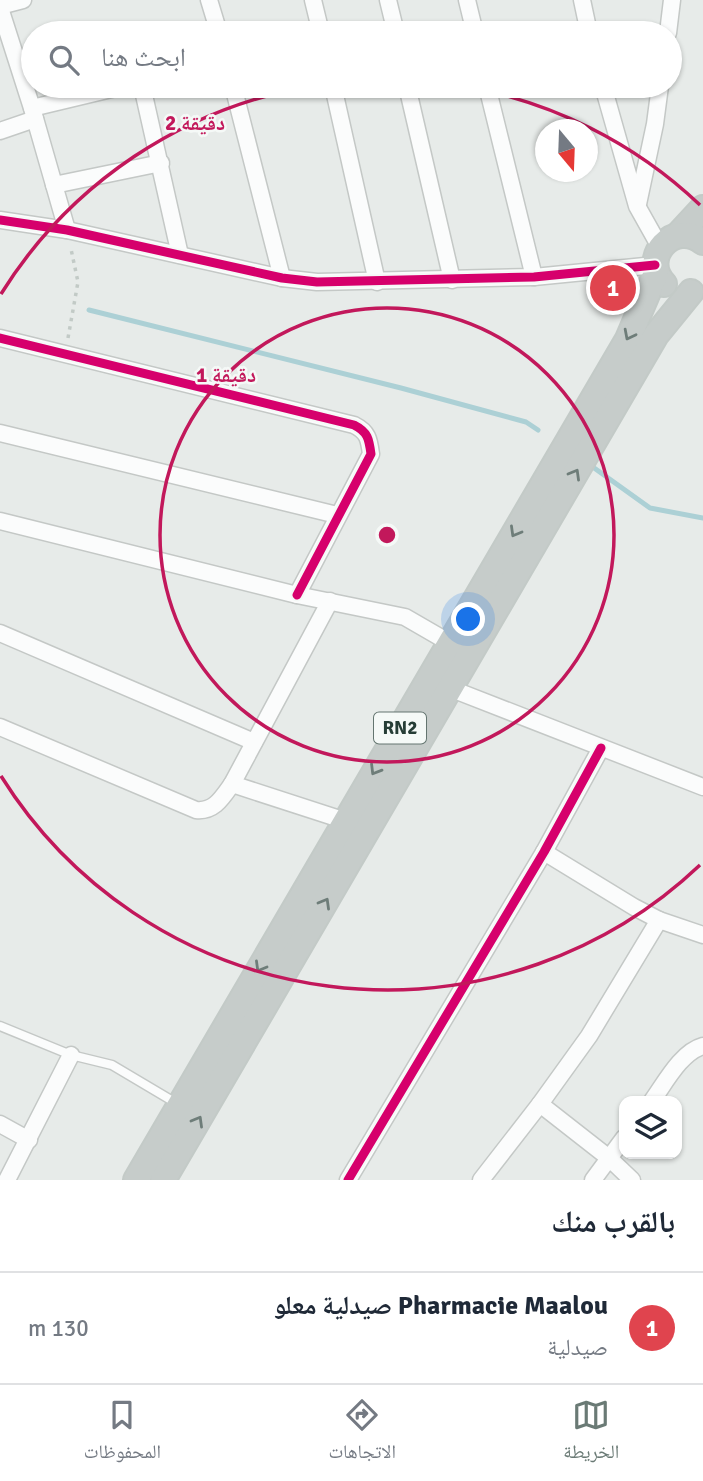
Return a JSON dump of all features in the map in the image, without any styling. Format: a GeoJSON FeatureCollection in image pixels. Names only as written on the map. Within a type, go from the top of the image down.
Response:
{"type":"FeatureCollection","features":[{"type":"Feature","properties":{"kind":"highway","name":"RN2"},"geometry":{"type":"LineString","coordinates":[[136,1180],[345,821],[440,684],[450,643],[628,339],[662,255],[703,208]]}},
{"type":"Feature","properties":{"kind":"highway"},"geometry":{"type":"LineString","coordinates":[[662,255],[689,235],[703,242]]}},
{"type":"Feature","properties":{"kind":"highway","name":"RN2"},"geometry":{"type":"LineString","coordinates":[[662,255],[662,282],[670,289],[680,292],[697,289]]}},
{"type":"Feature","properties":{"kind":"highway","name":"RN2"},"geometry":{"type":"LineString","coordinates":[[163,1180],[440,684],[656,335],[697,289]]}},
{"type":"Feature","properties":{"kind":"street"},"geometry":{"type":"LineString","coordinates":[[21,73],[0,7],[23,0]]}},
{"type":"Feature","properties":{"kind":"street"},"geometry":{"type":"LineString","coordinates":[[209,0],[215,21]]}},
{"type":"Feature","properties":{"kind":"street"},"geometry":{"type":"LineString","coordinates":[[313,0],[318,21]]}},
{"type":"Feature","properties":{"kind":"street"},"geometry":{"type":"LineString","coordinates":[[388,0],[393,21]]}},
{"type":"Feature","properties":{"kind":"street"},"geometry":{"type":"LineString","coordinates":[[467,0],[472,21]]}},
{"type":"Feature","properties":{"kind":"street"},"geometry":{"type":"LineString","coordinates":[[582,0],[586,21]]}},
{"type":"Feature","properties":{"kind":"street"},"geometry":{"type":"LineString","coordinates":[[669,21],[672,0]]}},
{"type":"Feature","properties":{"kind":"street"},"geometry":{"type":"LineString","coordinates":[[29,98],[67,230]]}},
{"type":"Feature","properties":{"kind":"street"},"geometry":{"type":"LineString","coordinates":[[0,131],[34,114],[85,98]]}},
{"type":"Feature","properties":{"kind":"street"},"geometry":{"type":"LineString","coordinates":[[145,98],[180,255]]}},
{"type":"Feature","properties":{"kind":"street"},"geometry":{"type":"LineString","coordinates":[[236,98],[282,278]]}},
{"type":"Feature","properties":{"kind":"street"},"geometry":{"type":"LineString","coordinates":[[336,98],[377,282]]}},
{"type":"Feature","properties":{"kind":"street"},"geometry":{"type":"LineString","coordinates":[[410,98],[452,280]]}},
{"type":"Feature","properties":{"kind":"street"},"geometry":{"type":"LineString","coordinates":[[490,98],[534,277]]}},
{"type":"Feature","properties":{"kind":"street"},"geometry":{"type":"LineString","coordinates":[[0,220],[67,230],[282,278],[317,282],[534,277],[662,255],[637,206],[606,98]]}},
{"type":"Feature","properties":{"kind":"street"},"geometry":{"type":"LineString","coordinates":[[637,206],[658,98]]}},
{"type":"Feature","properties":{"kind":"street"},"geometry":{"type":"LineString","coordinates":[[54,185],[161,163]]}},
{"type":"Feature","properties":{"kind":"street"},"geometry":{"type":"LineString","coordinates":[[0,338],[354,425],[365,430],[370,440],[371,454],[297,595]]}},
{"type":"Feature","properties":{"kind":"street"},"geometry":{"type":"LineString","coordinates":[[0,433],[338,515]]}},
{"type":"Feature","properties":{"kind":"street"},"geometry":{"type":"LineString","coordinates":[[0,522],[297,595],[405,617],[450,643]]}},
{"type":"Feature","properties":{"kind":"street"},"geometry":{"type":"LineString","coordinates":[[0,727],[196,810],[205,811],[220,800],[232,784],[330,601]]}},
{"type":"Feature","properties":{"kind":"street"},"geometry":{"type":"LineString","coordinates":[[0,633],[254,742]]}},
{"type":"Feature","properties":{"kind":"street"},"geometry":{"type":"LineString","coordinates":[[440,684],[703,787]]}},
{"type":"Feature","properties":{"kind":"street"},"geometry":{"type":"LineString","coordinates":[[348,1180],[544,852],[601,748]]}},
{"type":"Feature","properties":{"kind":"street"},"geometry":{"type":"LineString","coordinates":[[232,784],[345,821]]}},
{"type":"Feature","properties":{"kind":"street"},"geometry":{"type":"LineString","coordinates":[[544,852],[634,908],[703,935]]}},
{"type":"Feature","properties":{"kind":"street"},"geometry":{"type":"LineString","coordinates":[[481,1180],[596,1026],[659,920]]}},
{"type":"Feature","properties":{"kind":"street"},"geometry":{"type":"LineString","coordinates":[[656,1096],[692,1050],[703,1046]]}},
{"type":"Feature","properties":{"kind":"street"},"geometry":{"type":"LineString","coordinates":[[7,1180],[71,1055]]}},
{"type":"Feature","properties":{"kind":"street"},"geometry":{"type":"LineString","coordinates":[[540,1104],[610,1158],[632,1180]]}},
{"type":"Feature","properties":{"kind":"street"},"geometry":{"type":"LineString","coordinates":[[0,1124],[29,1140]]}},
{"type":"Feature","properties":{"kind":"street"},"geometry":{"type":"LineString","coordinates":[[593,1180],[619,1145]]}},
{"type":"Feature","properties":{"kind":"lane"},"geometry":{"type":"LineString","coordinates":[[0,1026],[71,1055],[111,1065],[179,1104]]}},
{"type":"Feature","properties":{"kind":"path"},"geometry":{"type":"LineString","coordinates":[[67,230],[78,282],[72,318]]}},
{"type":"Feature","properties":{"kind":"waterway"},"geometry":{"type":"LineString","coordinates":[[89,310],[401,388],[526,422],[538,430]]}},
{"type":"Feature","properties":{"kind":"waterway"},"geometry":{"type":"LineString","coordinates":[[590,465],[650,508],[703,518]]}},
{"type":"Feature","properties":{"kind":"cycle path"},"geometry":{"type":"LineString","coordinates":[[0,220],[67,230],[282,278],[317,282],[534,277],[655,265]]}},
{"type":"Feature","properties":{"kind":"cycle path"},"geometry":{"type":"LineString","coordinates":[[0,338],[354,425],[362,430],[368,440],[371,454],[297,595]]}},
{"type":"Feature","properties":{"kind":"cycle path"},"geometry":{"type":"LineString","coordinates":[[348,1180],[544,852],[601,748]]}},
{"type":"Feature","properties":{"kind":"place","name":"Pharmacie Maalou صيدلية معلو"},"geometry":{"type":"Point","coordinates":[613,288]}}]}
